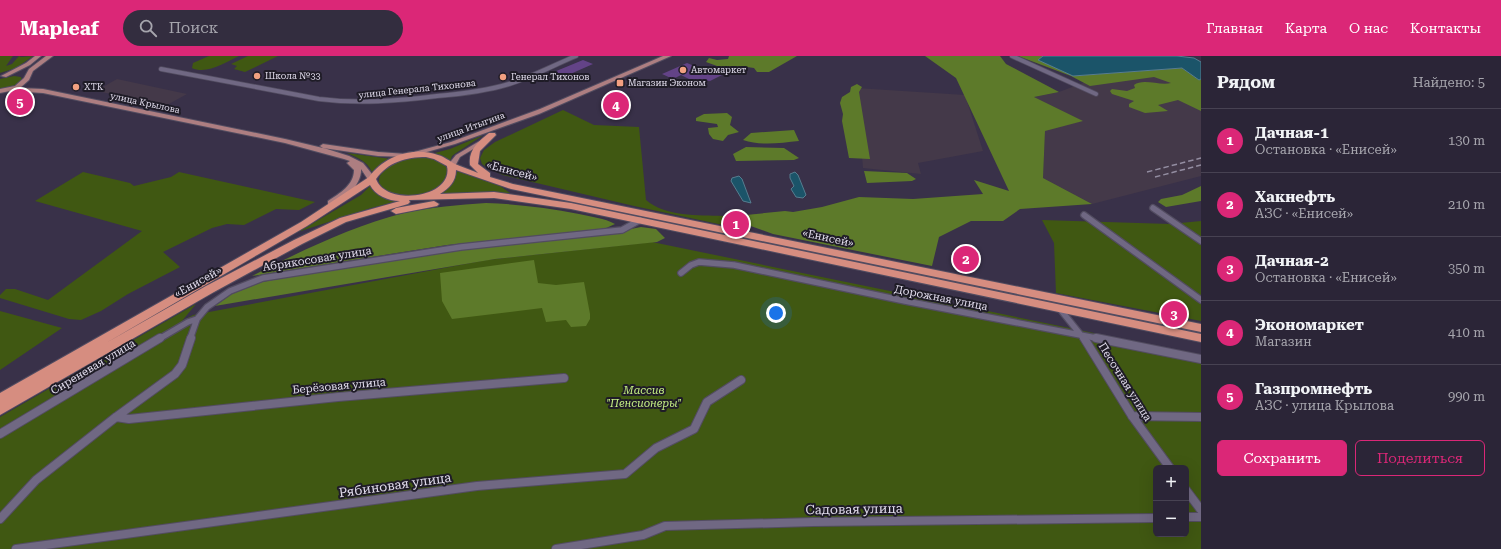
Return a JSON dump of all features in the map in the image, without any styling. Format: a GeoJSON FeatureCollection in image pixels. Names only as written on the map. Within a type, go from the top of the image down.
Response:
{"type":"FeatureCollection","features":[{"type":"Feature","properties":{"kind":"highway"},"geometry":{"type":"LineString","coordinates":[[492,135],[478,147],[474,153],[472,158],[474,165],[482,172],[511,186]]}},
{"type":"Feature","properties":{"kind":"highway","name":"«Енисей»"},"geometry":{"type":"LineString","coordinates":[[0,399],[316,217],[372,179],[379,169],[386,164],[407,156],[419,155],[435,156],[451,166],[511,186],[1201,328]]}},
{"type":"Feature","properties":{"kind":"highway","name":"«Енисей»"},"geometry":{"type":"LineString","coordinates":[[0,410],[229,279],[343,220],[435,192],[448,184],[452,177],[453,171],[451,166]]}},
{"type":"Feature","properties":{"kind":"highway","name":"«Енисей»"},"geometry":{"type":"LineString","coordinates":[[372,179],[377,190],[388,196],[406,199],[418,198]]}},
{"type":"Feature","properties":{"kind":"highway"},"geometry":{"type":"LineString","coordinates":[[418,198],[494,195],[544,201]]}},
{"type":"Feature","properties":{"kind":"highway"},"geometry":{"type":"LineString","coordinates":[[229,279],[341,228],[374,216],[403,209],[450,202],[486,199],[544,201]]}},
{"type":"Feature","properties":{"kind":"highway","name":"«Енисей»"},"geometry":{"type":"LineString","coordinates":[[544,201],[1201,338]]}},
{"type":"Feature","properties":{"kind":"main road"},"geometry":{"type":"LineString","coordinates":[[1,77],[28,64],[38,56]]}},
{"type":"Feature","properties":{"kind":"main road","name":"улица Крылова"},"geometry":{"type":"LineString","coordinates":[[4,91],[22,84],[31,70],[50,56]]}},
{"type":"Feature","properties":{"kind":"main road","name":"улица Итыгина"},"geometry":{"type":"LineString","coordinates":[[451,166],[458,156],[492,135],[541,111],[668,56]]}},
{"type":"Feature","properties":{"kind":"main road"},"geometry":{"type":"LineString","coordinates":[[1,77],[21,75],[27,78],[35,88],[43,91]]}},
{"type":"Feature","properties":{"kind":"main road","name":"улица Крылова"},"geometry":{"type":"LineString","coordinates":[[4,91],[43,91],[204,124]]}},
{"type":"Feature","properties":{"kind":"main road","name":"улица Итыгина"},"geometry":{"type":"LineString","coordinates":[[333,147],[378,154],[407,156],[433,150],[541,111]]}},
{"type":"Feature","properties":{"kind":"main road"},"geometry":{"type":"LineString","coordinates":[[204,124],[333,147],[383,151],[424,148],[483,132]]}},
{"type":"Feature","properties":{"kind":"main road"},"geometry":{"type":"LineString","coordinates":[[204,124],[322,151],[354,160],[361,164],[372,179]]}},
{"type":"Feature","properties":{"kind":"main road"},"geometry":{"type":"LineString","coordinates":[[316,217],[349,189],[359,173],[358,169],[354,165],[322,151]]}},
{"type":"Feature","properties":{"kind":"street","name":"улица Генерала Тихонова"},"geometry":{"type":"LineString","coordinates":[[161,69],[320,99],[360,103],[384,102],[482,90],[508,84],[576,56]]}},
{"type":"Feature","properties":{"kind":"street"},"geometry":{"type":"LineString","coordinates":[[1012,56],[1096,94]]}},
{"type":"Feature","properties":{"kind":"street"},"geometry":{"type":"LineString","coordinates":[[1153,208],[1201,241]]}},
{"type":"Feature","properties":{"kind":"street"},"geometry":{"type":"LineString","coordinates":[[1084,215],[1201,300]]}},
{"type":"Feature","properties":{"kind":"street","name":"Абрикосовая улица"},"geometry":{"type":"LineString","coordinates":[[0,519],[36,480],[116,417],[175,374],[182,365],[197,318],[206,307],[230,291],[263,278],[461,247],[622,230],[640,220]]}},
{"type":"Feature","properties":{"kind":"street","name":"Дорожная улица"},"geometry":{"type":"LineString","coordinates":[[681,273],[691,265],[699,262],[734,265],[905,301],[1201,359]]}},
{"type":"Feature","properties":{"kind":"street","name":"Песочная улица"},"geometry":{"type":"LineString","coordinates":[[1060,309],[1082,336],[1132,416],[1168,465]]}},
{"type":"Feature","properties":{"kind":"street","name":"Сиреневая улица"},"geometry":{"type":"LineString","coordinates":[[0,434],[197,318]]}},
{"type":"Feature","properties":{"kind":"street","name":"Берёзовая улица"},"geometry":{"type":"LineString","coordinates":[[116,417],[129,419],[338,397],[564,378]]}},
{"type":"Feature","properties":{"kind":"street","name":"Рябиновая улица"},"geometry":{"type":"LineString","coordinates":[[16,549],[477,486],[625,474],[656,448],[694,430],[707,402],[741,380]]}},
{"type":"Feature","properties":{"kind":"street"},"geometry":{"type":"LineString","coordinates":[[1132,416],[1201,417]]}},
{"type":"Feature","properties":{"kind":"street"},"geometry":{"type":"LineString","coordinates":[[1189,494],[1201,510]]}},
{"type":"Feature","properties":{"kind":"street"},"geometry":{"type":"LineString","coordinates":[[1189,517],[1201,517]]}},
{"type":"Feature","properties":{"kind":"street","name":"Садовая улица"},"geometry":{"type":"LineString","coordinates":[[556,549],[643,535],[665,526],[813,522],[1153,518]]}},
{"type":"Feature","properties":{"kind":"shaded area"},"geometry":{"type":"Polygon","coordinates":[[[1175,71],[1201,83],[1201,176],[1092,204],[1043,178],[1045,130],[1082,121],[1034,97],[1059,92],[1107,74],[1175,71]]]}},
{"type":"Feature","properties":{"kind":"shaded area"},"geometry":{"type":"Polygon","coordinates":[[[117,79],[187,94],[167,105],[96,91],[117,79]]]}},
{"type":"Feature","properties":{"kind":"shaded area"},"geometry":{"type":"Polygon","coordinates":[[[856,88],[965,95],[983,151],[918,163],[921,174],[863,168],[856,88]]]}},
{"type":"Feature","properties":{"kind":"green space"},"geometry":{"type":"Polygon","coordinates":[[[0,56],[13,56],[6,66],[12,64],[19,56],[33,56],[16,68],[0,73],[0,56]]]}},
{"type":"Feature","properties":{"kind":"green space"},"geometry":{"type":"Polygon","coordinates":[[[209,56],[239,56],[210,69],[198,70],[192,68],[193,63],[209,56]]]}},
{"type":"Feature","properties":{"kind":"green space"},"geometry":{"type":"Polygon","coordinates":[[[248,56],[278,56],[245,72],[234,69],[237,66],[231,64],[248,56]]]}},
{"type":"Feature","properties":{"kind":"green space"},"geometry":{"type":"Polygon","coordinates":[[[729,56],[797,56],[769,72],[757,72],[754,68],[747,67],[728,70],[706,62],[709,58],[717,60],[728,59],[729,56]]]}},
{"type":"Feature","properties":{"kind":"green space"},"geometry":{"type":"Polygon","coordinates":[[[925,56],[1000,56],[1006,64],[1059,92],[1034,97],[1083,121],[1045,131],[1043,178],[1092,204],[1020,209],[1003,221],[971,221],[939,237],[932,266],[773,234],[745,224],[746,215],[785,211],[793,212],[822,207],[859,197],[913,199],[983,194],[974,180],[1009,191],[956,78],[925,56]]]}},
{"type":"Feature","properties":{"kind":"green space"},"geometry":{"type":"Polygon","coordinates":[[[1018,56],[1043,56],[1039,60],[1073,76],[1182,68],[1199,80],[1201,79],[1201,111],[1178,100],[1158,105],[1168,111],[1145,113],[1129,107],[1129,104],[1134,101],[1112,94],[1110,91],[1112,89],[1127,91],[1135,88],[1134,85],[1142,82],[1162,84],[1171,83],[1154,77],[1090,86],[1071,76],[1018,56]]]}},
{"type":"Feature","properties":{"kind":"green space"},"geometry":{"type":"Polygon","coordinates":[[[14,76],[21,77],[22,80],[14,86],[0,89],[0,79],[14,76]]]}},
{"type":"Feature","properties":{"kind":"green space"},"geometry":{"type":"Polygon","coordinates":[[[857,84],[862,87],[859,92],[870,159],[849,158],[842,121],[843,114],[840,103],[842,97],[850,92],[851,87],[857,84]]]}},
{"type":"Feature","properties":{"kind":"green space"},"geometry":{"type":"Polygon","coordinates":[[[563,110],[594,125],[639,127],[646,200],[663,210],[693,215],[723,216],[723,225],[503,175],[482,164],[480,158],[484,150],[495,142],[563,110]]]}},
{"type":"Feature","properties":{"kind":"green space"},"geometry":{"type":"Polygon","coordinates":[[[727,113],[732,117],[730,125],[739,132],[728,135],[723,141],[713,139],[709,134],[708,128],[718,127],[717,124],[696,121],[696,118],[704,114],[727,113]]]}},
{"type":"Feature","properties":{"kind":"green space"},"geometry":{"type":"Polygon","coordinates":[[[794,130],[799,141],[757,143],[743,140],[751,133],[794,130]]]}},
{"type":"Feature","properties":{"kind":"green space"},"geometry":{"type":"Polygon","coordinates":[[[481,136],[452,156],[450,161],[442,156],[431,154],[450,149],[481,136]]]}},
{"type":"Feature","properties":{"kind":"green space"},"geometry":{"type":"Polygon","coordinates":[[[746,147],[784,148],[799,158],[794,160],[736,161],[733,154],[746,147]]]}},
{"type":"Feature","properties":{"kind":"green space"},"geometry":{"type":"Polygon","coordinates":[[[347,153],[391,159],[372,172],[365,162],[347,153]]]}},
{"type":"Feature","properties":{"kind":"green space"},"geometry":{"type":"Polygon","coordinates":[[[412,158],[427,158],[441,162],[448,170],[445,179],[438,187],[428,192],[416,195],[404,196],[393,194],[384,189],[379,182],[382,172],[391,165],[412,158]]]}},
{"type":"Feature","properties":{"kind":"green space"},"geometry":{"type":"Polygon","coordinates":[[[457,171],[500,186],[510,193],[461,193],[435,195],[452,183],[457,171]]]}},
{"type":"Feature","properties":{"kind":"green space"},"geometry":{"type":"Polygon","coordinates":[[[864,171],[907,173],[916,179],[912,181],[867,183],[864,171]]]}},
{"type":"Feature","properties":{"kind":"green space"},"geometry":{"type":"Polygon","coordinates":[[[83,172],[130,183],[134,186],[171,177],[179,172],[315,202],[299,210],[276,209],[244,225],[227,224],[212,228],[163,252],[180,267],[128,294],[101,311],[81,320],[69,319],[0,298],[0,295],[6,289],[15,289],[48,300],[142,231],[35,201],[83,172]]]}},
{"type":"Feature","properties":{"kind":"green space"},"geometry":{"type":"Polygon","coordinates":[[[370,186],[376,193],[383,197],[390,200],[399,201],[371,208],[298,232],[361,195],[370,186]]]}},
{"type":"Feature","properties":{"kind":"green space"},"geometry":{"type":"Polygon","coordinates":[[[1201,186],[1201,201],[1166,207],[1158,202],[1161,199],[1182,195],[1201,186]]]}},
{"type":"Feature","properties":{"kind":"green space"},"geometry":{"type":"Polygon","coordinates":[[[486,203],[521,205],[556,210],[607,220],[615,224],[604,229],[447,245],[252,276],[326,240],[364,225],[404,213],[424,209],[486,203]]]}},
{"type":"Feature","properties":{"kind":"green space"},"geometry":{"type":"Polygon","coordinates":[[[1042,220],[1170,224],[1201,221],[1201,321],[1056,293],[1054,243],[1042,220]]]}},
{"type":"Feature","properties":{"kind":"green space"},"geometry":{"type":"Polygon","coordinates":[[[641,227],[656,229],[665,238],[657,242],[495,259],[215,306],[232,294],[262,282],[361,264],[460,249],[574,238],[641,227]]]}},
{"type":"Feature","properties":{"kind":"green space","name":"Массив \"Пенсионеры\""},"geometry":{"type":"Polygon","coordinates":[[[652,242],[1201,355],[1201,549],[0,549],[0,417],[196,304],[182,321],[193,315],[487,260],[652,242]]]}},
{"type":"Feature","properties":{"kind":"green space"},"geometry":{"type":"Polygon","coordinates":[[[534,260],[538,283],[556,285],[584,282],[590,314],[590,319],[586,326],[571,327],[566,320],[546,322],[542,308],[452,319],[442,301],[440,273],[534,260]]]}},
{"type":"Feature","properties":{"kind":"green space"},"geometry":{"type":"Polygon","coordinates":[[[0,311],[62,328],[0,370],[0,311]]]}},
{"type":"Feature","properties":{"kind":"water"},"geometry":{"type":"Polygon","coordinates":[[[1043,56],[1177,56],[1194,58],[1201,62],[1201,79],[1199,80],[1182,68],[1073,76],[1038,60],[1043,56]]]}},
{"type":"Feature","properties":{"kind":"water"},"geometry":{"type":"Polygon","coordinates":[[[795,172],[798,175],[806,195],[803,198],[796,197],[791,189],[794,186],[790,178],[790,174],[795,172]]]}},
{"type":"Feature","properties":{"kind":"water"},"geometry":{"type":"Polygon","coordinates":[[[739,176],[742,179],[751,203],[743,201],[731,181],[732,178],[739,176]]]}},
{"type":"Feature","properties":{"kind":"building"},"geometry":{"type":"Polygon","coordinates":[[[583,60],[593,64],[559,79],[549,74],[583,60]]]}},
{"type":"Feature","properties":{"kind":"building"},"geometry":{"type":"Polygon","coordinates":[[[687,63],[706,71],[710,69],[724,74],[710,81],[689,79],[681,75],[673,79],[662,74],[687,63]]]}},
{"type":"Feature","properties":{"kind":"railway"},"geometry":{"type":"LineString","coordinates":[[1147,172],[1201,158]]}},
{"type":"Feature","properties":{"kind":"railway"},"geometry":{"type":"LineString","coordinates":[[1155,177],[1201,165]]}},
{"type":"Feature","properties":{"kind":"place","name":"Автомаркет"},"geometry":{"type":"Point","coordinates":[683,70]}},
{"type":"Feature","properties":{"kind":"place","name":"Школа №33"},"geometry":{"type":"Point","coordinates":[257,76]}},
{"type":"Feature","properties":{"kind":"place","name":"Генерал Тихонов"},"geometry":{"type":"Point","coordinates":[503,77]}},
{"type":"Feature","properties":{"kind":"place","name":"Магазин Эконом"},"geometry":{"type":"Point","coordinates":[620,83]}},
{"type":"Feature","properties":{"kind":"place","name":"ХТК"},"geometry":{"type":"Point","coordinates":[76,87]}},
{"type":"Feature","properties":{"kind":"place","name":"Газпромнефть"},"geometry":{"type":"Point","coordinates":[20,102]}},
{"type":"Feature","properties":{"kind":"place","name":"Экономаркет"},"geometry":{"type":"Point","coordinates":[616,105]}},
{"type":"Feature","properties":{"kind":"place","name":"Дачная-1"},"geometry":{"type":"Point","coordinates":[736,224]}},
{"type":"Feature","properties":{"kind":"place","name":"Хакнефть"},"geometry":{"type":"Point","coordinates":[966,259]}},
{"type":"Feature","properties":{"kind":"place","name":"Дачная-2"},"geometry":{"type":"Point","coordinates":[1174,314]}}]}
